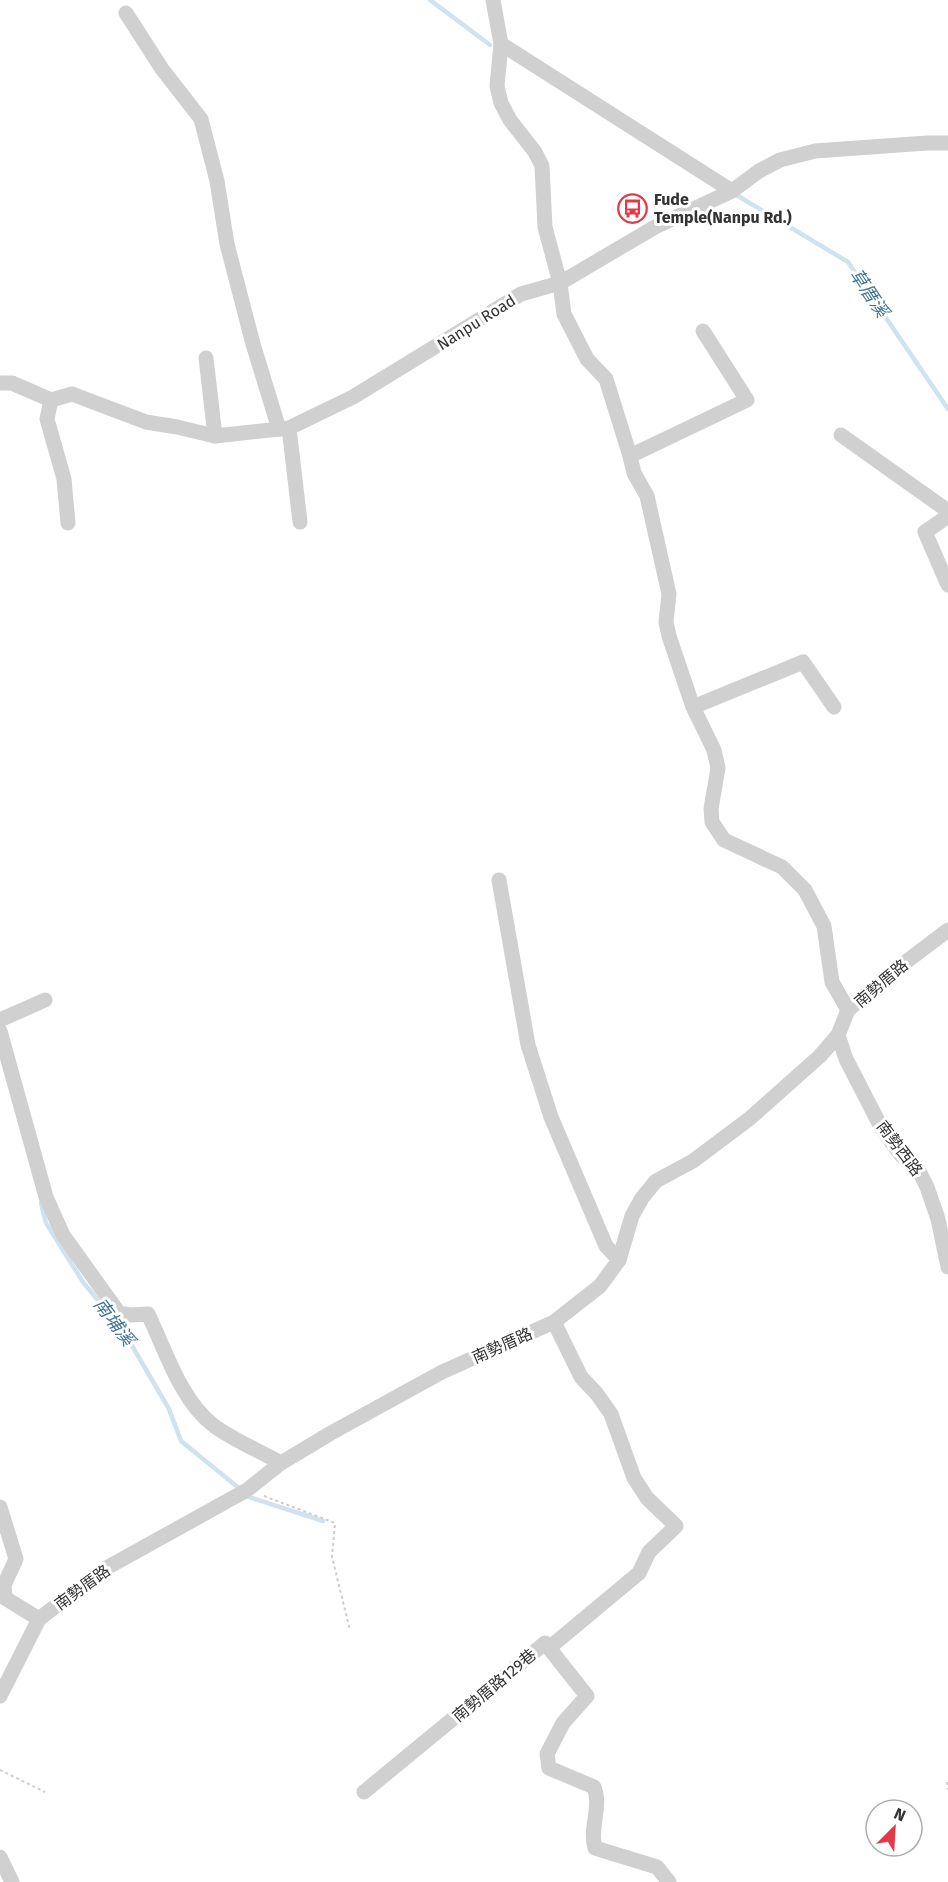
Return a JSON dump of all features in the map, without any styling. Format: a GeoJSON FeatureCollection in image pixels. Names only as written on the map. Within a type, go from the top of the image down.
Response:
{"type":"FeatureCollection","features":[{"type":"Feature","properties":{"kind":"street"},"geometry":{"type":"LineString","coordinates":[[493,0],[501,44],[496,86],[501,103],[510,120],[535,152],[542,166],[545,227],[560,283],[564,314],[587,359],[606,379],[634,473],[647,496],[669,594],[666,622],[669,636],[693,707],[714,750],[718,768],[711,809],[712,822],[724,840],[782,867],[804,890],[824,926],[832,982],[848,1010]]}},
{"type":"Feature","properties":{"kind":"street"},"geometry":{"type":"LineString","coordinates":[[126,12],[162,69],[201,119],[250,333],[284,429],[300,522]]}},
{"type":"Feature","properties":{"kind":"street"},"geometry":{"type":"LineString","coordinates":[[501,44],[732,191]]}},
{"type":"Feature","properties":{"kind":"street","name":"Nanpu Road"},"geometry":{"type":"LineString","coordinates":[[0,383],[12,383],[51,400],[72,394],[146,422],[215,436],[284,429],[352,397],[521,294],[560,283],[655,227],[732,191],[759,171],[780,160],[815,151],[916,143],[948,143]]}},
{"type":"Feature","properties":{"kind":"street"},"geometry":{"type":"LineString","coordinates":[[630,456],[747,400],[703,331]]}},
{"type":"Feature","properties":{"kind":"street"},"geometry":{"type":"LineString","coordinates":[[206,358],[215,436]]}},
{"type":"Feature","properties":{"kind":"street"},"geometry":{"type":"LineString","coordinates":[[51,400],[47,419],[64,479],[68,523]]}},
{"type":"Feature","properties":{"kind":"street"},"geometry":{"type":"LineString","coordinates":[[841,435],[948,511]]}},
{"type":"Feature","properties":{"kind":"street"},"geometry":{"type":"LineString","coordinates":[[948,516],[925,532],[948,585]]}},
{"type":"Feature","properties":{"kind":"street"},"geometry":{"type":"LineString","coordinates":[[693,707],[803,662],[834,707]]}},
{"type":"Feature","properties":{"kind":"street"},"geometry":{"type":"LineString","coordinates":[[499,880],[528,1045],[548,1107],[606,1246],[620,1260]]}},
{"type":"Feature","properties":{"kind":"street","name":"南勢厝路"},"geometry":{"type":"LineString","coordinates":[[0,1696],[39,1619],[101,1571],[247,1490],[281,1462],[442,1372],[554,1322],[600,1286],[620,1260],[632,1216],[656,1180],[693,1161],[748,1119],[820,1056],[838,1035],[848,1010],[886,977],[948,930]]}},
{"type":"Feature","properties":{"kind":"street"},"geometry":{"type":"LineString","coordinates":[[0,1020],[45,1000]]}},
{"type":"Feature","properties":{"kind":"street"},"geometry":{"type":"LineString","coordinates":[[0,1031],[46,1197],[63,1235],[120,1313],[148,1314],[186,1395],[197,1409],[213,1425],[281,1462]]}},
{"type":"Feature","properties":{"kind":"street","name":"南勢西路"},"geometry":{"type":"LineString","coordinates":[[838,1035],[846,1059],[881,1127],[900,1154],[920,1173],[927,1187],[938,1219],[948,1267]]}},
{"type":"Feature","properties":{"kind":"street","name":"南勢厝路129巷"},"geometry":{"type":"LineString","coordinates":[[364,1792],[545,1643],[549,1648],[639,1573],[649,1552],[676,1526],[646,1498],[634,1478],[611,1414],[581,1377],[554,1322]]}},
{"type":"Feature","properties":{"kind":"street"},"geometry":{"type":"LineString","coordinates":[[0,1507],[16,1559],[4,1585],[3,1596],[39,1619]]}},
{"type":"Feature","properties":{"kind":"street"},"geometry":{"type":"LineString","coordinates":[[549,1648],[587,1696],[563,1723],[547,1754],[549,1768],[594,1787],[598,1798],[592,1839],[595,1848],[657,1867],[669,1882]]}},
{"type":"Feature","properties":{"kind":"street"},"geometry":{"type":"LineString","coordinates":[[0,1857],[12,1882]]}},
{"type":"Feature","properties":{"kind":"path"},"geometry":{"type":"LineString","coordinates":[[247,1490],[335,1523],[332,1557],[350,1629]]}},
{"type":"Feature","properties":{"kind":"path"},"geometry":{"type":"LineString","coordinates":[[0,1770],[45,1792]]}},
{"type":"Feature","properties":{"kind":"path"},"geometry":{"type":"LineString","coordinates":[[947,1782],[948,1790]]}},
{"type":"Feature","properties":{"kind":"waterway","name":"草厝溪"},"geometry":{"type":"LineString","coordinates":[[430,0],[490,45]]}},
{"type":"Feature","properties":{"kind":"waterway","name":"草厝溪"},"geometry":{"type":"LineString","coordinates":[[733,193],[848,262],[948,409]]}},
{"type":"Feature","properties":{"kind":"waterway","name":"南埔溪"},"geometry":{"type":"LineString","coordinates":[[41,1203],[46,1223],[83,1282],[124,1332],[169,1409],[181,1441],[240,1489]]}},
{"type":"Feature","properties":{"kind":"waterway","name":"南埔溪"},"geometry":{"type":"LineString","coordinates":[[246,1494],[249,1497],[323,1521]]}},
{"type":"Feature","properties":{"kind":"place","name":"Fude Temple(Nanpu Rd.)"},"geometry":{"type":"Point","coordinates":[633,208]}}]}
